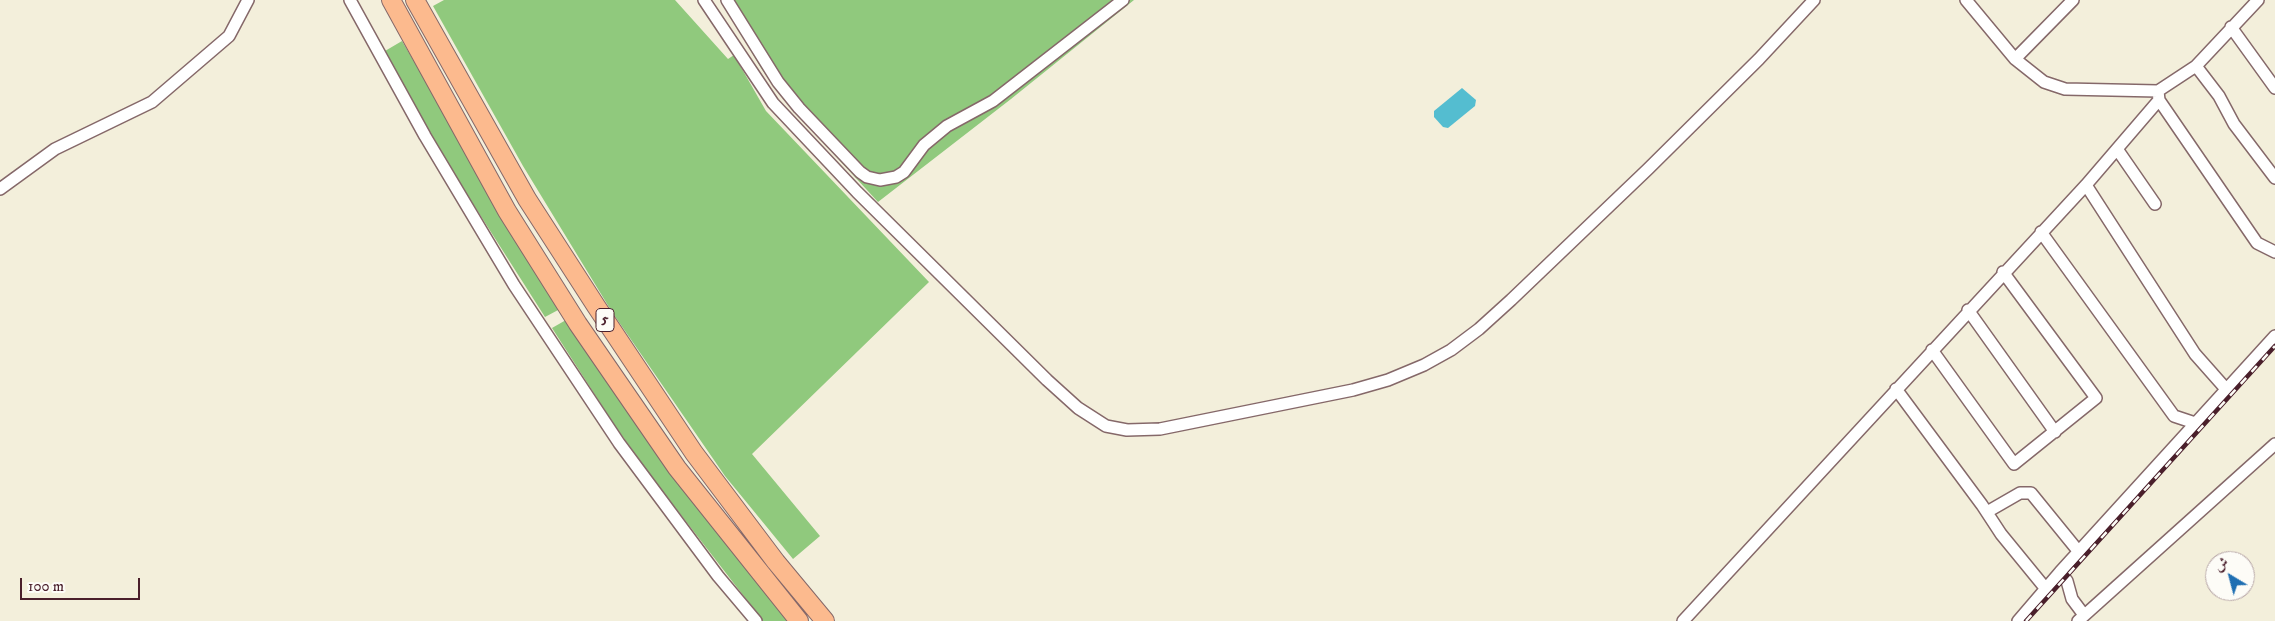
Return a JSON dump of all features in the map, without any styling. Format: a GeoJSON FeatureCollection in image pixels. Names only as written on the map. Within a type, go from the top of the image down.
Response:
{"type":"FeatureCollection","features":[{"type":"Feature","properties":{"kind":"highway","name":"5"},"geometry":{"type":"LineString","coordinates":[[391,0],[507,211],[578,324],[677,468],[799,621]]}},
{"type":"Feature","properties":{"kind":"highway","name":"5"},"geometry":{"type":"LineString","coordinates":[[415,0],[527,199],[596,306],[694,454],[776,562],[825,621]]}},
{"type":"Feature","properties":{"kind":"street"},"geometry":{"type":"LineString","coordinates":[[0,189],[55,149],[158,97],[229,36],[248,0]]}},
{"type":"Feature","properties":{"kind":"street"},"geometry":{"type":"LineString","coordinates":[[350,0],[425,136],[525,302],[619,443],[718,576],[756,621]]}},
{"type":"Feature","properties":{"kind":"street"},"geometry":{"type":"LineString","coordinates":[[704,0],[773,103],[857,192],[1047,380],[1078,408],[1106,426],[1127,430],[1160,429],[1354,390],[1388,380],[1424,365],[1451,350],[1478,330],[1511,300],[1648,169],[1759,59],[1814,0]]}},
{"type":"Feature","properties":{"kind":"street"},"geometry":{"type":"LineString","coordinates":[[727,0],[778,82],[799,108],[860,172],[867,177],[880,180],[896,177],[904,172],[924,145],[947,126],[993,101],[1123,0]]}},
{"type":"Feature","properties":{"kind":"street"},"geometry":{"type":"LineString","coordinates":[[1966,0],[2015,59],[2044,82],[2065,90],[2158,96]]}},
{"type":"Feature","properties":{"kind":"street"},"geometry":{"type":"LineString","coordinates":[[2015,59],[2073,0]]}},
{"type":"Feature","properties":{"kind":"street"},"geometry":{"type":"LineString","coordinates":[[1683,621],[2003,272],[2086,185],[2158,96],[2196,66],[2258,0]]}},
{"type":"Feature","properties":{"kind":"street"},"geometry":{"type":"LineString","coordinates":[[2231,27],[2275,88]]}},
{"type":"Feature","properties":{"kind":"street"},"geometry":{"type":"LineString","coordinates":[[2196,66],[2220,96],[2234,124],[2275,178]]}},
{"type":"Feature","properties":{"kind":"street"},"geometry":{"type":"LineString","coordinates":[[2158,96],[2257,243],[2275,252]]}},
{"type":"Feature","properties":{"kind":"street"},"geometry":{"type":"LineString","coordinates":[[2117,149],[2155,204]]}},
{"type":"Feature","properties":{"kind":"street"},"geometry":{"type":"LineString","coordinates":[[2086,185],[2195,354],[2226,389]]}},
{"type":"Feature","properties":{"kind":"street"},"geometry":{"type":"LineString","coordinates":[[2041,232],[2174,416],[2195,423]]}},
{"type":"Feature","properties":{"kind":"street"},"geometry":{"type":"LineString","coordinates":[[1932,350],[2014,464],[2096,398],[2003,272]]}},
{"type":"Feature","properties":{"kind":"street"},"geometry":{"type":"LineString","coordinates":[[1968,310],[2055,432]]}},
{"type":"Feature","properties":{"kind":"street"},"geometry":{"type":"LineString","coordinates":[[2018,621],[2078,552],[2275,336]]}},
{"type":"Feature","properties":{"kind":"street"},"geometry":{"type":"LineString","coordinates":[[1896,389],[1987,512],[2008,544],[2046,588]]}},
{"type":"Feature","properties":{"kind":"street"},"geometry":{"type":"LineString","coordinates":[[2060,572],[2067,581],[2072,599],[2081,618],[2275,444]]}},
{"type":"Feature","properties":{"kind":"street"},"geometry":{"type":"LineString","coordinates":[[1987,512],[2020,493],[2031,493],[2078,552]]}},
{"type":"Feature","properties":{"kind":"green space"},"geometry":{"type":"Polygon","coordinates":[[[444,0],[675,0],[728,59],[734,55],[766,111],[929,282],[752,454],[820,536],[793,559],[725,476],[612,312],[523,166],[433,6],[444,0]]]}},
{"type":"Feature","properties":{"kind":"green space"},"geometry":{"type":"Polygon","coordinates":[[[721,0],[1134,0],[1011,99],[878,202],[784,100],[761,68],[721,0]]]}},
{"type":"Feature","properties":{"kind":"green space"},"geometry":{"type":"Polygon","coordinates":[[[402,41],[560,309],[545,317],[454,174],[385,51],[402,41]]]}},
{"type":"Feature","properties":{"kind":"green space"},"geometry":{"type":"Polygon","coordinates":[[[566,320],[677,478],[787,621],[763,621],[657,484],[615,426],[552,328],[566,320]]]}},
{"type":"Feature","properties":{"kind":"water"},"geometry":{"type":"Polygon","coordinates":[[[1462,88],[1476,100],[1475,106],[1448,128],[1443,127],[1434,117],[1434,111],[1462,88]]]}},
{"type":"Feature","properties":{"kind":"railway"},"geometry":{"type":"LineString","coordinates":[[2026,621],[2275,346]]}}]}
